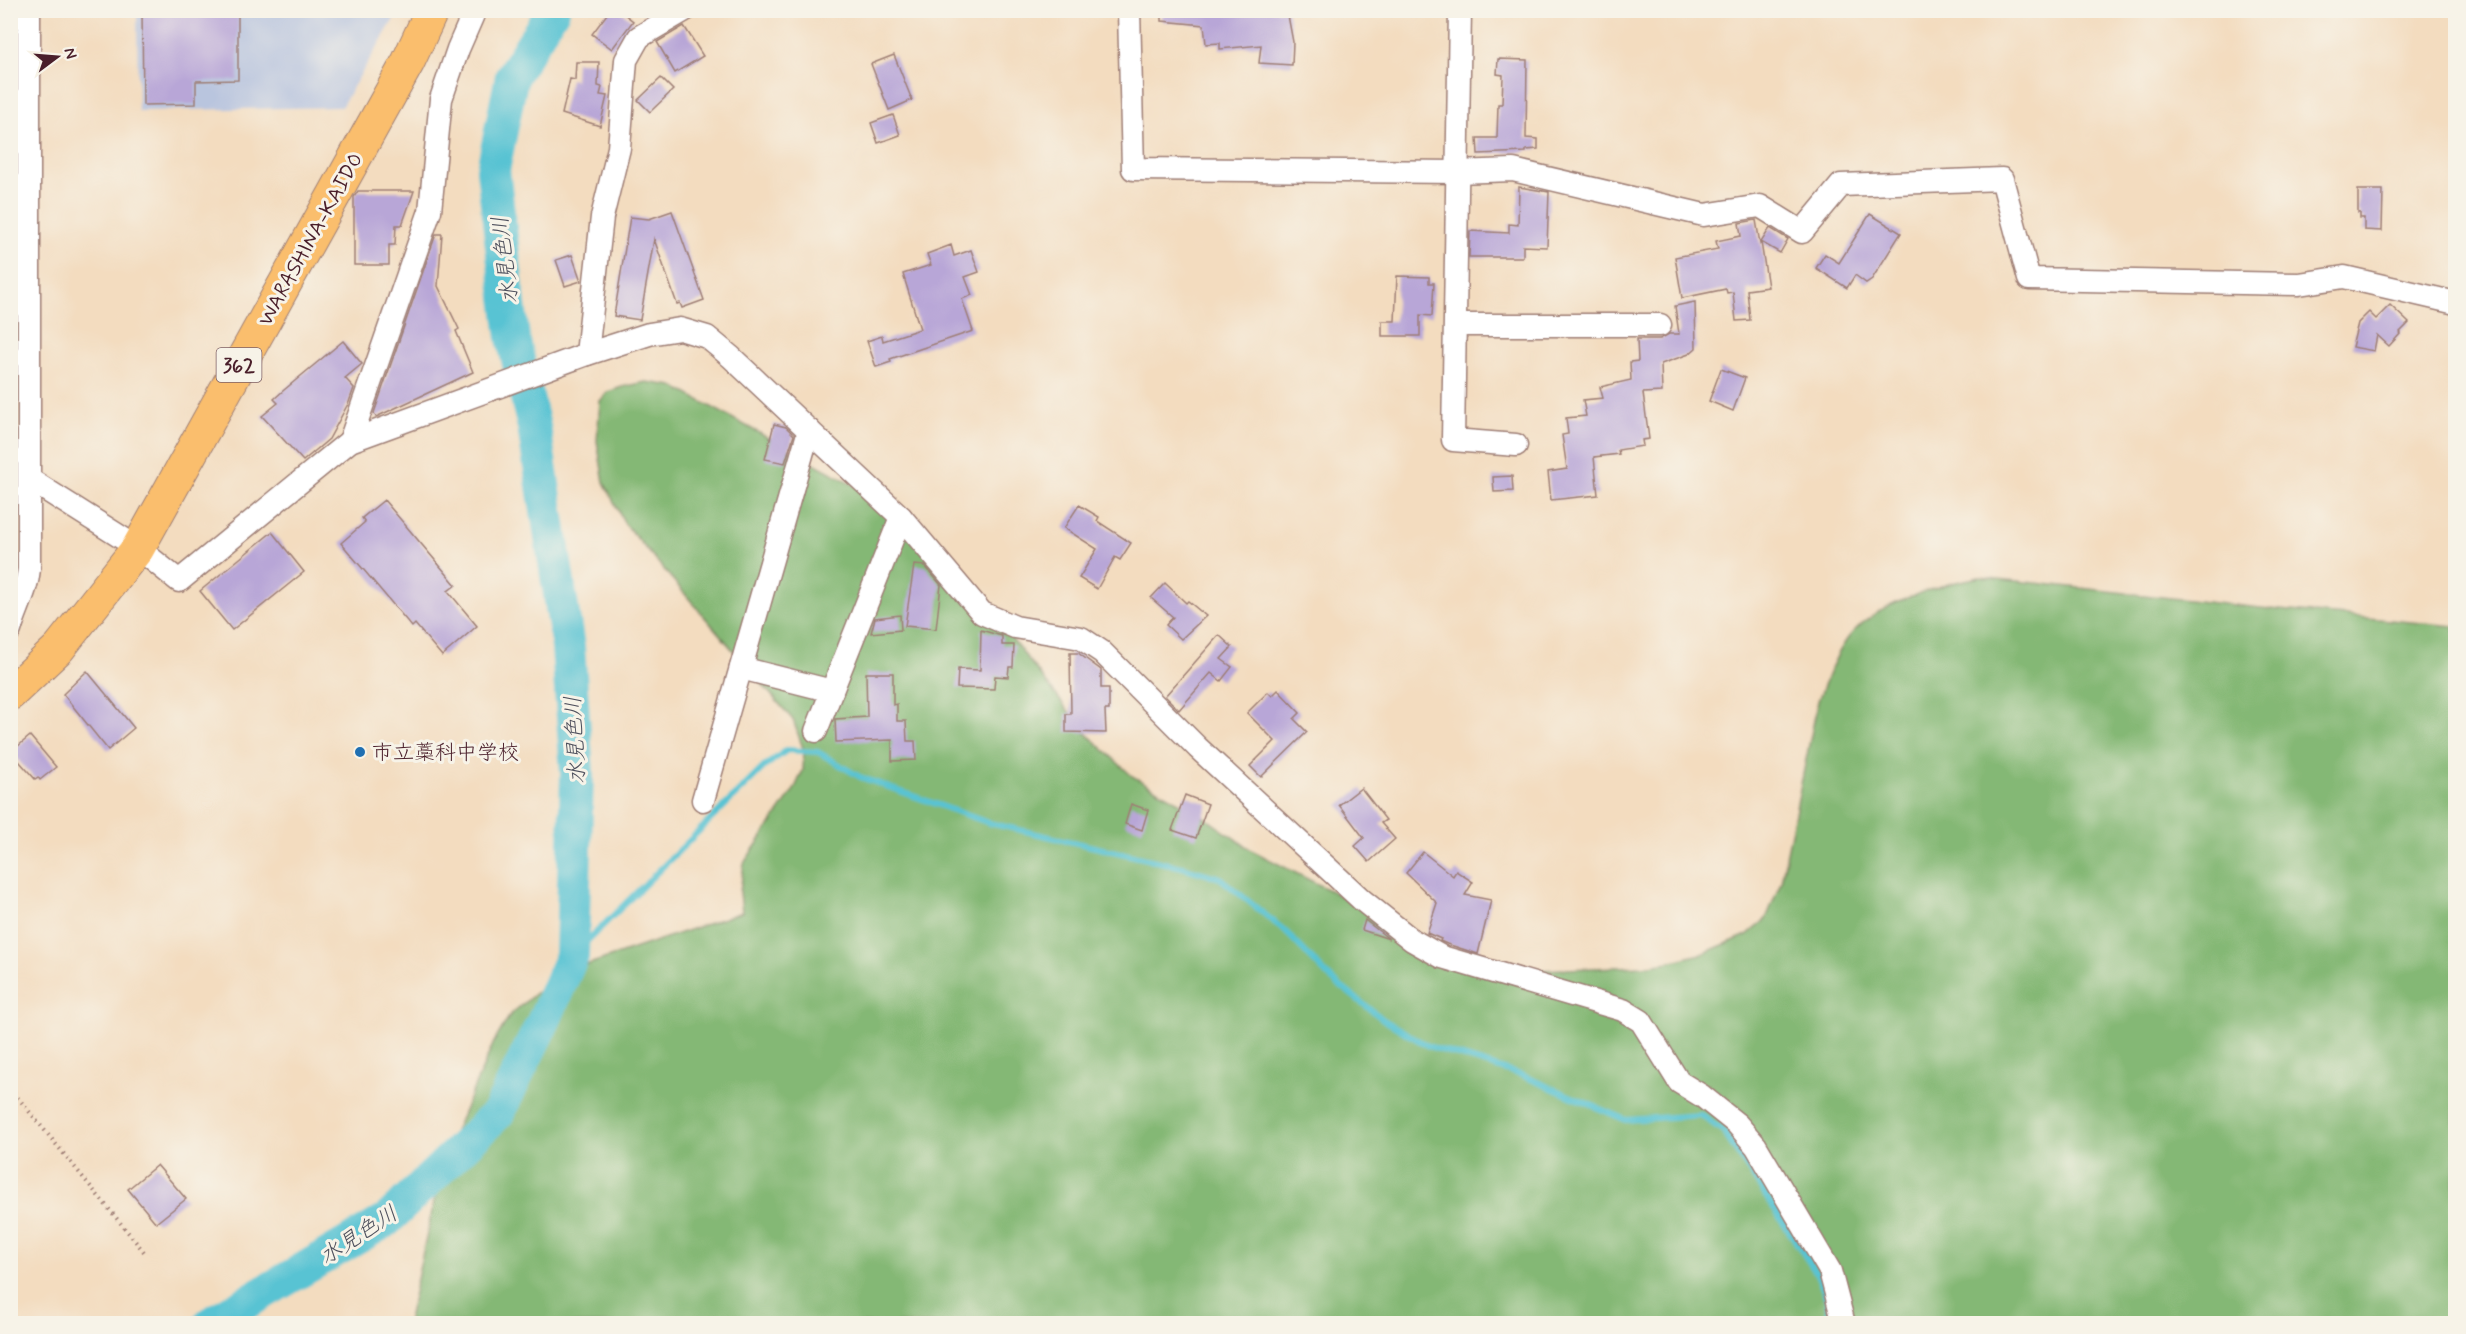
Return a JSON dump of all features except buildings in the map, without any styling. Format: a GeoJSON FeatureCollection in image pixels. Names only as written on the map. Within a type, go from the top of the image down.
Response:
{"type":"FeatureCollection","features":[{"type":"Feature","properties":{"kind":"highway","name":"WARASHINA-KAIDO"},"geometry":{"type":"LineString","coordinates":[[10,694],[59,648],[138,548],[408,62],[432,10]]}},
{"type":"Feature","properties":{"kind":"street"},"geometry":{"type":"LineString","coordinates":[[10,630],[15,612],[27,586],[30,569],[29,10]]}},
{"type":"Feature","properties":{"kind":"street"},"geometry":{"type":"LineString","coordinates":[[350,441],[430,211],[441,99],[475,10]]}},
{"type":"Feature","properties":{"kind":"street"},"geometry":{"type":"LineString","coordinates":[[587,354],[602,217],[619,148],[627,60],[639,37],[685,10]]}},
{"type":"Feature","properties":{"kind":"street"},"geometry":{"type":"LineString","coordinates":[[1129,10],[1132,169],[1456,172],[1514,170],[1704,215],[1760,206],[1802,232],[1841,185],[2002,179],[2030,279],[2299,284],[2344,277],[2456,303]]}},
{"type":"Feature","properties":{"kind":"street"},"geometry":{"type":"LineString","coordinates":[[1460,10],[1453,441],[1516,445]]}},
{"type":"Feature","properties":{"kind":"street"},"geometry":{"type":"LineString","coordinates":[[1456,325],[1660,325]]}},
{"type":"Feature","properties":{"kind":"street"},"geometry":{"type":"LineString","coordinates":[[29,479],[138,548],[179,581],[350,441],[587,354],[649,334],[680,329],[707,337],[901,517],[982,613],[1015,627],[1081,638],[1102,652],[1198,748],[1362,900],[1412,940],[1442,957],[1623,1010],[1641,1021],[1679,1082],[1702,1096],[1737,1124],[1756,1146],[1830,1270],[1844,1323]]}},
{"type":"Feature","properties":{"kind":"street"},"geometry":{"type":"LineString","coordinates":[[704,800],[809,430]]}},
{"type":"Feature","properties":{"kind":"street"},"geometry":{"type":"LineString","coordinates":[[816,730],[901,517]]}},
{"type":"Feature","properties":{"kind":"street"},"geometry":{"type":"LineString","coordinates":[[741,668],[832,691]]}},
{"type":"Feature","properties":{"kind":"path"},"geometry":{"type":"LineString","coordinates":[[10,1088],[145,1253]]}},
{"type":"Feature","properties":{"kind":"shaded area"},"geometry":{"type":"Polygon","coordinates":[[[137,11],[399,11],[341,107],[138,111],[137,11]]]}},
{"type":"Feature","properties":{"kind":"green space"},"geometry":{"type":"Polygon","coordinates":[[[646,382],[673,386],[904,512],[949,558],[1084,731],[1132,776],[1195,811],[1253,851],[1469,962],[1515,971],[1643,966],[1669,962],[1704,953],[1747,935],[1766,919],[1781,882],[1818,701],[1835,660],[1843,645],[1859,626],[1891,606],[1928,590],[1980,577],[2279,610],[2455,626],[2455,1323],[407,1324],[434,1202],[456,1129],[494,1042],[510,1015],[557,975],[742,912],[740,892],[744,863],[794,790],[803,770],[804,751],[793,720],[625,524],[604,482],[597,441],[600,401],[608,392],[646,382]]]}},
{"type":"Feature","properties":{"kind":"waterway","name":"水見色川"},"geometry":{"type":"LineString","coordinates":[[210,1324],[387,1220],[498,1113],[545,1018],[572,956],[577,773],[568,647],[534,427],[513,338],[493,170],[512,76],[553,10]]}},
{"type":"Feature","properties":{"kind":"waterway"},"geometry":{"type":"LineString","coordinates":[[572,956],[764,767],[787,750],[818,752],[860,777],[989,823],[1182,867],[1220,878],[1285,931],[1331,979],[1384,1020],[1428,1046],[1521,1075],[1626,1120],[1701,1115],[1723,1131],[1817,1274],[1827,1299],[1831,1324]]}},
{"type":"Feature","properties":{"kind":"place","name":"市立藁科中学校"},"geometry":{"type":"Point","coordinates":[360,752]}}]}
